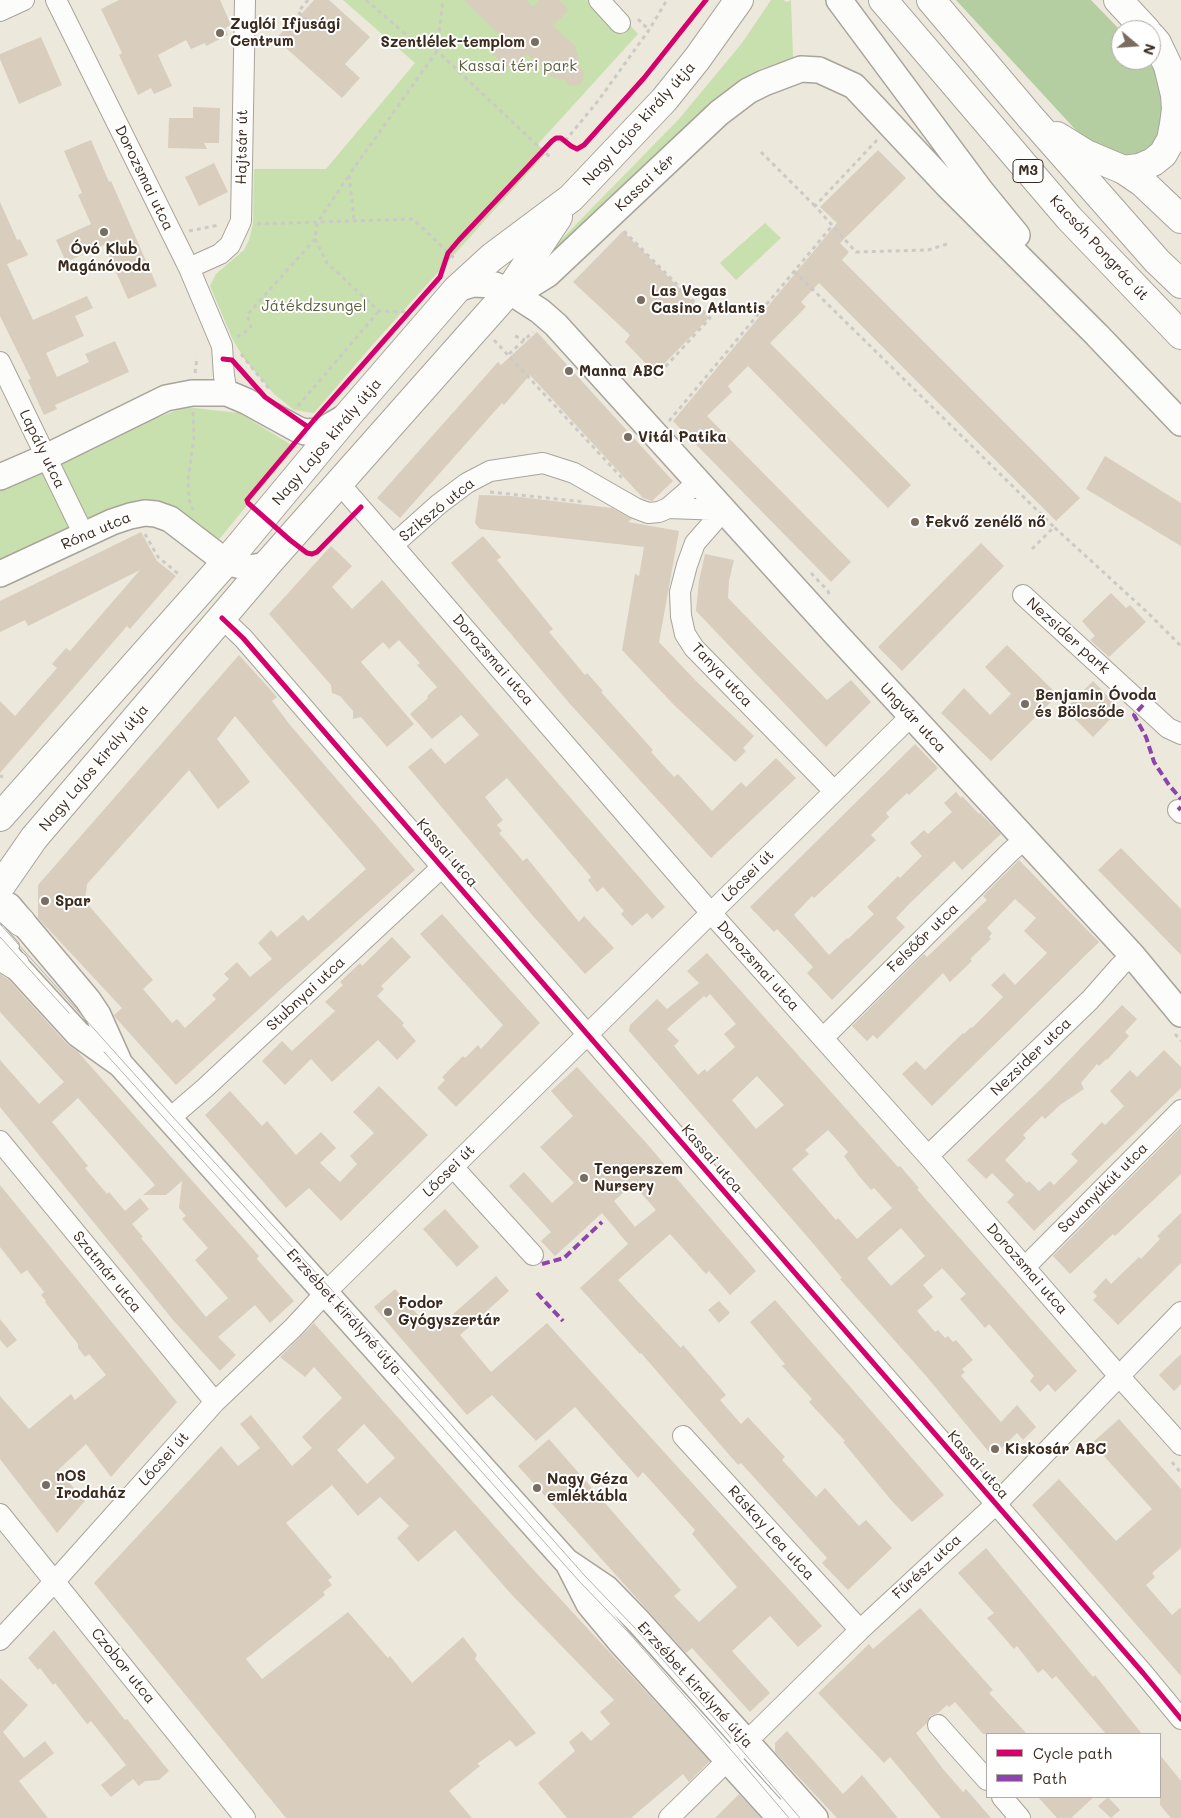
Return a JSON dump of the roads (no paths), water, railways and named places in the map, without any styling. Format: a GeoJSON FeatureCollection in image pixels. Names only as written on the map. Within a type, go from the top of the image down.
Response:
{"type":"FeatureCollection","features":[{"type":"Feature","properties":{"kind":"main road"},"geometry":{"type":"LineString","coordinates":[[706,47],[724,0]]}},
{"type":"Feature","properties":{"kind":"main road","name":"Nagy Lajos király útja"},"geometry":{"type":"LineString","coordinates":[[0,887],[34,838],[269,562],[509,291],[571,198],[664,100],[706,47],[739,0]]}},
{"type":"Feature","properties":{"kind":"main road","name":"Kacsóh Pongrác út"},"geometry":{"type":"LineString","coordinates":[[883,0],[1069,218],[1181,335]]}},
{"type":"Feature","properties":{"kind":"main road","name":"M3"},"geometry":{"type":"LineString","coordinates":[[931,0],[1031,118],[1157,260],[1181,284]]}},
{"type":"Feature","properties":{"kind":"main road"},"geometry":{"type":"LineString","coordinates":[[1118,0],[1135,20]]}},
{"type":"Feature","properties":{"kind":"main road"},"geometry":{"type":"LineString","coordinates":[[1124,170],[1139,168],[1153,162],[1163,154],[1171,140],[1176,110],[1175,95],[1161,50]]}},
{"type":"Feature","properties":{"kind":"main road"},"geometry":{"type":"LineString","coordinates":[[1031,118],[1086,154],[1124,170],[1156,193],[1181,219]]}},
{"type":"Feature","properties":{"kind":"main road","name":"Nagy Lajos király útja"},"geometry":{"type":"LineString","coordinates":[[0,817],[457,289],[492,258],[571,198]]}},
{"type":"Feature","properties":{"kind":"main road"},"geometry":{"type":"LineString","coordinates":[[1,785],[9,796],[39,773]]}},
{"type":"Feature","properties":{"kind":"main road"},"geometry":{"type":"LineString","coordinates":[[0,903],[10,926]]}},
{"type":"Feature","properties":{"kind":"street"},"geometry":{"type":"LineString","coordinates":[[0,11],[24,0]]}},
{"type":"Feature","properties":{"kind":"street","name":"Dorozsmai utca"},"geometry":{"type":"LineString","coordinates":[[56,0],[189,268],[226,348],[224,376],[227,393]]}},
{"type":"Feature","properties":{"kind":"street","name":"Hajtsár út"},"geometry":{"type":"LineString","coordinates":[[189,268],[220,254],[230,245],[241,220],[245,0]]}},
{"type":"Feature","properties":{"kind":"street"},"geometry":{"type":"LineString","coordinates":[[599,0],[620,23]]}},
{"type":"Feature","properties":{"kind":"street"},"geometry":{"type":"LineString","coordinates":[[839,0],[982,191],[1097,335],[1181,423]]}},
{"type":"Feature","properties":{"kind":"street"},"geometry":{"type":"LineString","coordinates":[[1161,50],[1181,91]]}},
{"type":"Feature","properties":{"kind":"street","name":"Kassai tér"},"geometry":{"type":"LineString","coordinates":[[509,291],[527,287],[548,274],[720,112],[748,91],[800,69],[819,70],[838,77],[854,86],[947,185],[1097,335]]}},
{"type":"Feature","properties":{"kind":"street"},"geometry":{"type":"LineString","coordinates":[[457,289],[473,284],[484,284],[495,285],[509,291]]}},
{"type":"Feature","properties":{"kind":"street","name":"Ungvár utca"},"geometry":{"type":"LineString","coordinates":[[509,291],[540,311],[556,325],[911,716],[1132,955],[1181,1014]]}},
{"type":"Feature","properties":{"kind":"street"},"geometry":{"type":"LineString","coordinates":[[197,392],[212,380],[226,348]]}},
{"type":"Feature","properties":{"kind":"street","name":"Lapály utca"},"geometry":{"type":"LineString","coordinates":[[0,362],[84,535]]}},
{"type":"Feature","properties":{"kind":"street"},"geometry":{"type":"LineString","coordinates":[[0,478],[166,398],[197,392],[227,393],[305,432],[321,431],[349,414]]}},
{"type":"Feature","properties":{"kind":"street","name":"Szikszó utca"},"geometry":{"type":"LineString","coordinates":[[393,545],[467,483],[490,471],[543,463],[574,474],[620,500],[648,513],[659,512],[668,508],[724,510]]}},
{"type":"Feature","properties":{"kind":"street"},"geometry":{"type":"LineString","coordinates":[[668,508],[698,482]]}},
{"type":"Feature","properties":{"kind":"street","name":"Dorozsmai utca"},"geometry":{"type":"LineString","coordinates":[[339,483],[711,913],[1026,1267],[1181,1446]]}},
{"type":"Feature","properties":{"kind":"street","name":"Tanya utca"},"geometry":{"type":"LineString","coordinates":[[724,510],[695,543],[687,564],[680,592],[681,616],[685,634],[694,648],[834,791]]}},
{"type":"Feature","properties":{"kind":"street","name":"Róna utca"},"geometry":{"type":"LineString","coordinates":[[0,574],[84,535],[130,516],[145,513],[156,514],[170,519],[216,566],[248,568],[261,566],[269,562]]}},
{"type":"Feature","properties":{"kind":"street","name":"Nezsider park"},"geometry":{"type":"LineString","coordinates":[[1023,595],[1168,728],[1181,734]]}},
{"type":"Feature","properties":{"kind":"street","name":"Kassai utca"},"geometry":{"type":"LineString","coordinates":[[222,618],[243,638],[588,1034],[1181,1719]]}},
{"type":"Feature","properties":{"kind":"street","name":"Lőcsei út"},"geometry":{"type":"LineString","coordinates":[[0,1640],[56,1581],[215,1402],[293,1328],[326,1292],[911,716]]}},
{"type":"Feature","properties":{"kind":"street","name":"Felsőőr utca"},"geometry":{"type":"LineString","coordinates":[[823,1038],[1025,839]]}},
{"type":"Feature","properties":{"kind":"street","name":"Stubnyai utca"},"geometry":{"type":"LineString","coordinates":[[169,1119],[205,1088],[442,867]]}},
{"type":"Feature","properties":{"kind":"street","name":"Erzsébet királyné útja"},"geometry":{"type":"LineString","coordinates":[[0,896],[10,926],[88,1000],[98,1015],[120,1064]]}},
{"type":"Feature","properties":{"kind":"street","name":"Nezsider utca"},"geometry":{"type":"LineString","coordinates":[[928,1156],[1090,1000],[1132,955]]}},
{"type":"Feature","properties":{"kind":"street","name":"Erzsébet királyné útja"},"geometry":{"type":"LineString","coordinates":[[10,956],[78,1034],[120,1064],[566,1561],[606,1588],[737,1751],[778,1807]]}},
{"type":"Feature","properties":{"kind":"street","name":"Savanyúkút utca"},"geometry":{"type":"LineString","coordinates":[[1026,1267],[1181,1110]]}},
{"type":"Feature","properties":{"kind":"street","name":"Szatmár utca"},"geometry":{"type":"LineString","coordinates":[[0,1141],[215,1402]]}},
{"type":"Feature","properties":{"kind":"street"},"geometry":{"type":"LineString","coordinates":[[453,1167],[533,1255]]}},
{"type":"Feature","properties":{"kind":"street","name":"Fűrész utca"},"geometry":{"type":"LineString","coordinates":[[669,1818],[860,1630],[996,1504],[1181,1312]]}},
{"type":"Feature","properties":{"kind":"street","name":"Ráskay Lea utca"},"geometry":{"type":"LineString","coordinates":[[683,1436],[860,1630]]}},
{"type":"Feature","properties":{"kind":"street","name":"Czobor utca"},"geometry":{"type":"LineString","coordinates":[[0,1514],[56,1581],[245,1818]]}},
{"type":"Feature","properties":{"kind":"street"},"geometry":{"type":"LineString","coordinates":[[938,1725],[986,1779]]}},
{"type":"Feature","properties":{"kind":"street","name":"Erzsébet királyné útja"},"geometry":{"type":"LineString","coordinates":[[737,1751],[815,1818]]}},
{"type":"Feature","properties":{"kind":"street"},"geometry":{"type":"LineString","coordinates":[[1003,1798],[1020,1818]]}},
{"type":"Feature","properties":{"kind":"lane"},"geometry":{"type":"LineString","coordinates":[[10,926],[10,956]]}},
{"type":"Feature","properties":{"kind":"lane"},"geometry":{"type":"LineString","coordinates":[[86,1027],[120,1064]]}},
{"type":"Feature","properties":{"kind":"lane"},"geometry":{"type":"LineString","coordinates":[[566,1561],[598,1595]]}},
{"type":"Feature","properties":{"kind":"lane"},"geometry":{"type":"LineString","coordinates":[[778,1807],[795,1818]]}},
{"type":"Feature","properties":{"kind":"tram line"},"geometry":{"type":"LineString","coordinates":[[0,924],[172,1116],[330,1288],[585,1576],[634,1627],[800,1818]]}},
{"type":"Feature","properties":{"kind":"tram line"},"geometry":{"type":"LineString","coordinates":[[0,937],[69,1013]]}},
{"type":"Feature","properties":{"kind":"tram line"},"geometry":{"type":"LineString","coordinates":[[104,1052],[310,1279],[579,1581],[628,1632],[789,1818]]}},
{"type":"Feature","properties":{"kind":"place","name":"Zuglói Ifjusági Centrum"},"geometry":{"type":"Point","coordinates":[220,33]}},
{"type":"Feature","properties":{"kind":"place","name":"Szentlélek-templom"},"geometry":{"type":"Point","coordinates":[535,42]}},
{"type":"Feature","properties":{"kind":"place","name":"Óvó Klub Magánóvoda"},"geometry":{"type":"Point","coordinates":[104,232]}},
{"type":"Feature","properties":{"kind":"place","name":"Las Vegas Casino Atlantis"},"geometry":{"type":"Point","coordinates":[641,300]}},
{"type":"Feature","properties":{"kind":"place","name":"Manna ABC"},"geometry":{"type":"Point","coordinates":[569,371]}},
{"type":"Feature","properties":{"kind":"place","name":"Vitál Patika"},"geometry":{"type":"Point","coordinates":[628,437]}},
{"type":"Feature","properties":{"kind":"place","name":"Fekvő zenélő nő"},"geometry":{"type":"Point","coordinates":[915,522]}},
{"type":"Feature","properties":{"kind":"place","name":"Benjamin Óvoda és Bölcsőde"},"geometry":{"type":"Point","coordinates":[1025,704]}},
{"type":"Feature","properties":{"kind":"place","name":"Spar"},"geometry":{"type":"Point","coordinates":[45,901]}},
{"type":"Feature","properties":{"kind":"place","name":"Tengerszem Nursery"},"geometry":{"type":"Point","coordinates":[584,1178]}},
{"type":"Feature","properties":{"kind":"place","name":"Fodor Gyógyszertár"},"geometry":{"type":"Point","coordinates":[388,1312]}},
{"type":"Feature","properties":{"kind":"place","name":"Kiskosár ABC"},"geometry":{"type":"Point","coordinates":[995,1449]}},
{"type":"Feature","properties":{"kind":"place","name":"nOS Irodaház"},"geometry":{"type":"Point","coordinates":[46,1485]}},
{"type":"Feature","properties":{"kind":"place","name":"Nagy Géza emléktábla"},"geometry":{"type":"Point","coordinates":[537,1488]}},
{"type":"Feature","properties":{"kind":"park label","name":"Kassai téri park"},"geometry":{"type":"Point","coordinates":[518,66]}},
{"type":"Feature","properties":{"kind":"park label","name":"Játékdzsungel"},"geometry":{"type":"Point","coordinates":[314,306]}}]}
